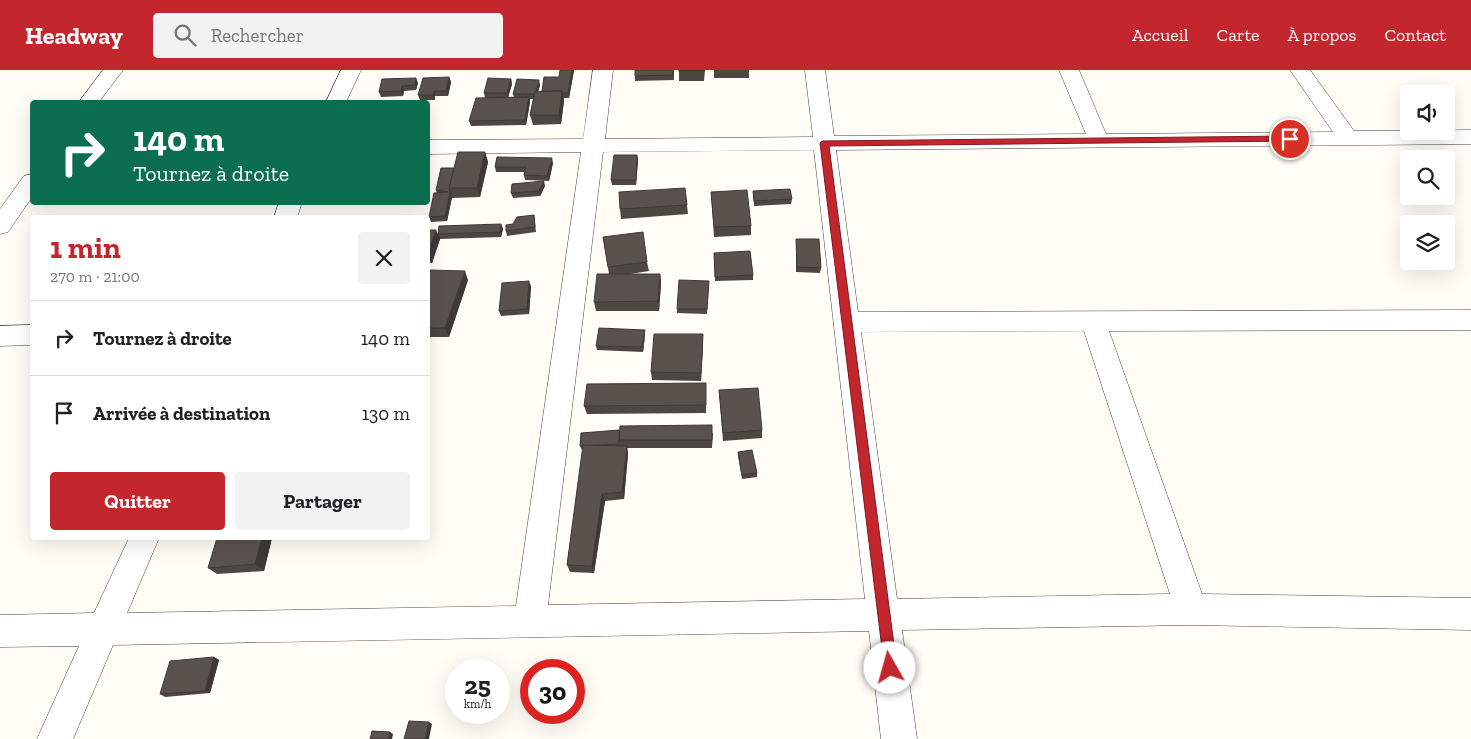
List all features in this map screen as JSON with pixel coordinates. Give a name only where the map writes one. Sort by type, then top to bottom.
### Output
[{"type":"street","points":[[90,100],[113,70]]},
{"type":"street","points":[[337,100],[351,70]]},
{"type":"street","points":[[530,622],[603,70]]},
{"type":"street","points":[[816,70],[899,739]]},
{"type":"street","points":[[1069,70],[1099,141]]},
{"type":"street","points":[[1300,70],[1348,138]]},
{"type":"street","points":[[430,147],[1471,137]]},
{"type":"street","points":[[0,226],[30,184]]},
{"type":"street","points":[[847,322],[1471,320]]},
{"type":"street","points":[[1093,321],[1191,609]]},
{"type":"street","points":[[0,336],[30,335]]},
{"type":"street","points":[[55,739],[143,540]]},
{"type":"street","points":[[0,631],[1191,609],[1471,614]]},
{"type":"building","points":[[560,70],[572,70],[568,93],[563,93],[562,91],[542,91],[544,77],[559,77]]},
{"type":"building","points":[[635,70],[673,70],[673,75],[635,76]]},
{"type":"building","points":[[704,70],[704,71],[679,71]]},
{"type":"building","points":[[449,77],[446,91],[434,91],[433,95],[418,95],[423,78]]},
{"type":"building","points":[[416,78],[415,85],[402,86],[401,91],[379,92],[382,79]]},
{"type":"building","points":[[488,78],[511,79],[507,93],[484,93]]},
{"type":"building","points":[[517,79],[539,80],[536,92],[534,94],[513,94]]},
{"type":"building","points":[[562,91],[559,115],[530,115],[535,92]]},
{"type":"building","points":[[529,97],[525,120],[469,121],[476,98]]},
{"type":"building","points":[[458,152],[485,152],[477,188],[449,188]]},
{"type":"building","points":[[614,155],[637,155],[636,180],[611,180]]},
{"type":"building","points":[[497,157],[552,158],[547,176],[524,175],[526,167],[495,167]]},
{"type":"building","points":[[441,168],[454,168],[445,216],[430,217],[434,193],[448,192],[436,190]]},
{"type":"building","points":[[544,181],[539,191],[511,193],[512,184]]},
{"type":"building","points":[[685,188],[687,205],[620,209],[619,192]]},
{"type":"building","points":[[790,189],[792,199],[754,201],[753,191]]},
{"type":"building","points":[[747,190],[751,226],[714,227],[711,192]]},
{"type":"building","points":[[534,215],[535,227],[506,231],[506,225],[513,224],[517,217]]},
{"type":"building","points":[[501,224],[500,232],[438,234],[439,226]]},
{"type":"building","points":[[430,230],[436,230],[430,248]]},
{"type":"building","points":[[643,232],[647,262],[608,267],[603,237]]},
{"type":"building","points":[[796,239],[819,239],[821,268],[797,267]]},
{"type":"building","points":[[750,251],[753,275],[715,277],[714,253]]},
{"type":"building","points":[[430,270],[465,271],[445,328],[430,328]]},
{"type":"building","points":[[597,274],[660,274],[658,301],[594,302]]},
{"type":"building","points":[[679,280],[709,281],[707,309],[677,309]]},
{"type":"building","points":[[529,281],[527,309],[499,311],[502,283]]},
{"type":"building","points":[[599,328],[645,330],[642,347],[596,346]]},
{"type":"building","points":[[654,334],[703,334],[701,373],[651,372]]},
{"type":"building","points":[[706,383],[706,405],[584,406],[587,384]]},
{"type":"building","points":[[758,388],[762,430],[723,433],[719,390]]},
{"type":"building","points":[[712,425],[712,440],[619,440],[620,426]]},
{"type":"building","points":[[619,430],[619,444],[580,446],[581,433]]},
{"type":"building","points":[[583,445],[627,446],[622,492],[602,494],[592,566],[567,565]]},
{"type":"building","points":[[752,450],[757,473],[742,475],[738,452]]},
{"type":"building","points":[[216,540],[261,540],[255,564],[208,568]]},
{"type":"building","points":[[214,657],[205,691],[160,694],[170,661]]},
{"type":"building","points":[[409,721],[429,722],[425,739],[404,739]]},
{"type":"building","points":[[372,731],[390,732],[388,739],[370,739]]},
{"type":"route","points":[[890,668],[825,143],[1290,139]]}]
